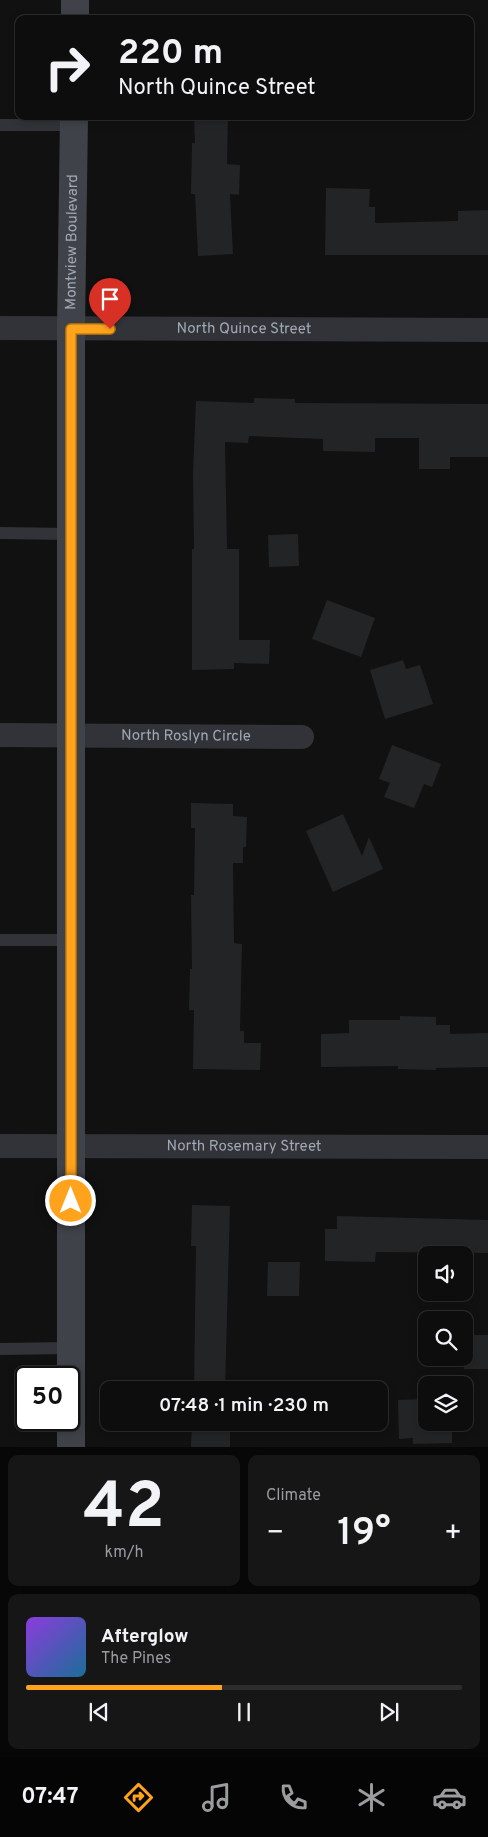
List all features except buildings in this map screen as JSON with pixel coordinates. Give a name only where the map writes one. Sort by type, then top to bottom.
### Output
[{"type":"main road","points":[[75,0],[75,15]]},
{"type":"main road","name":"Montview Boulevard","points":[[71,1447],[70,735],[71,329],[74,121]]},
{"type":"street","name":"North Quince Street","points":[[0,328],[488,330]]},
{"type":"street","name":"North Roslyn Circle","points":[[0,735],[302,738]]},
{"type":"street","name":"North Rosemary Street","points":[[0,1146],[488,1147]]},
{"type":"lane","points":[[0,126],[74,121]]},
{"type":"lane","points":[[0,534],[71,534]]},
{"type":"lane","points":[[0,940],[71,940]]},
{"type":"lane","points":[[0,1349],[71,1348]]},
{"type":"route","points":[[71,1201],[71,329],[110,329]]}]
